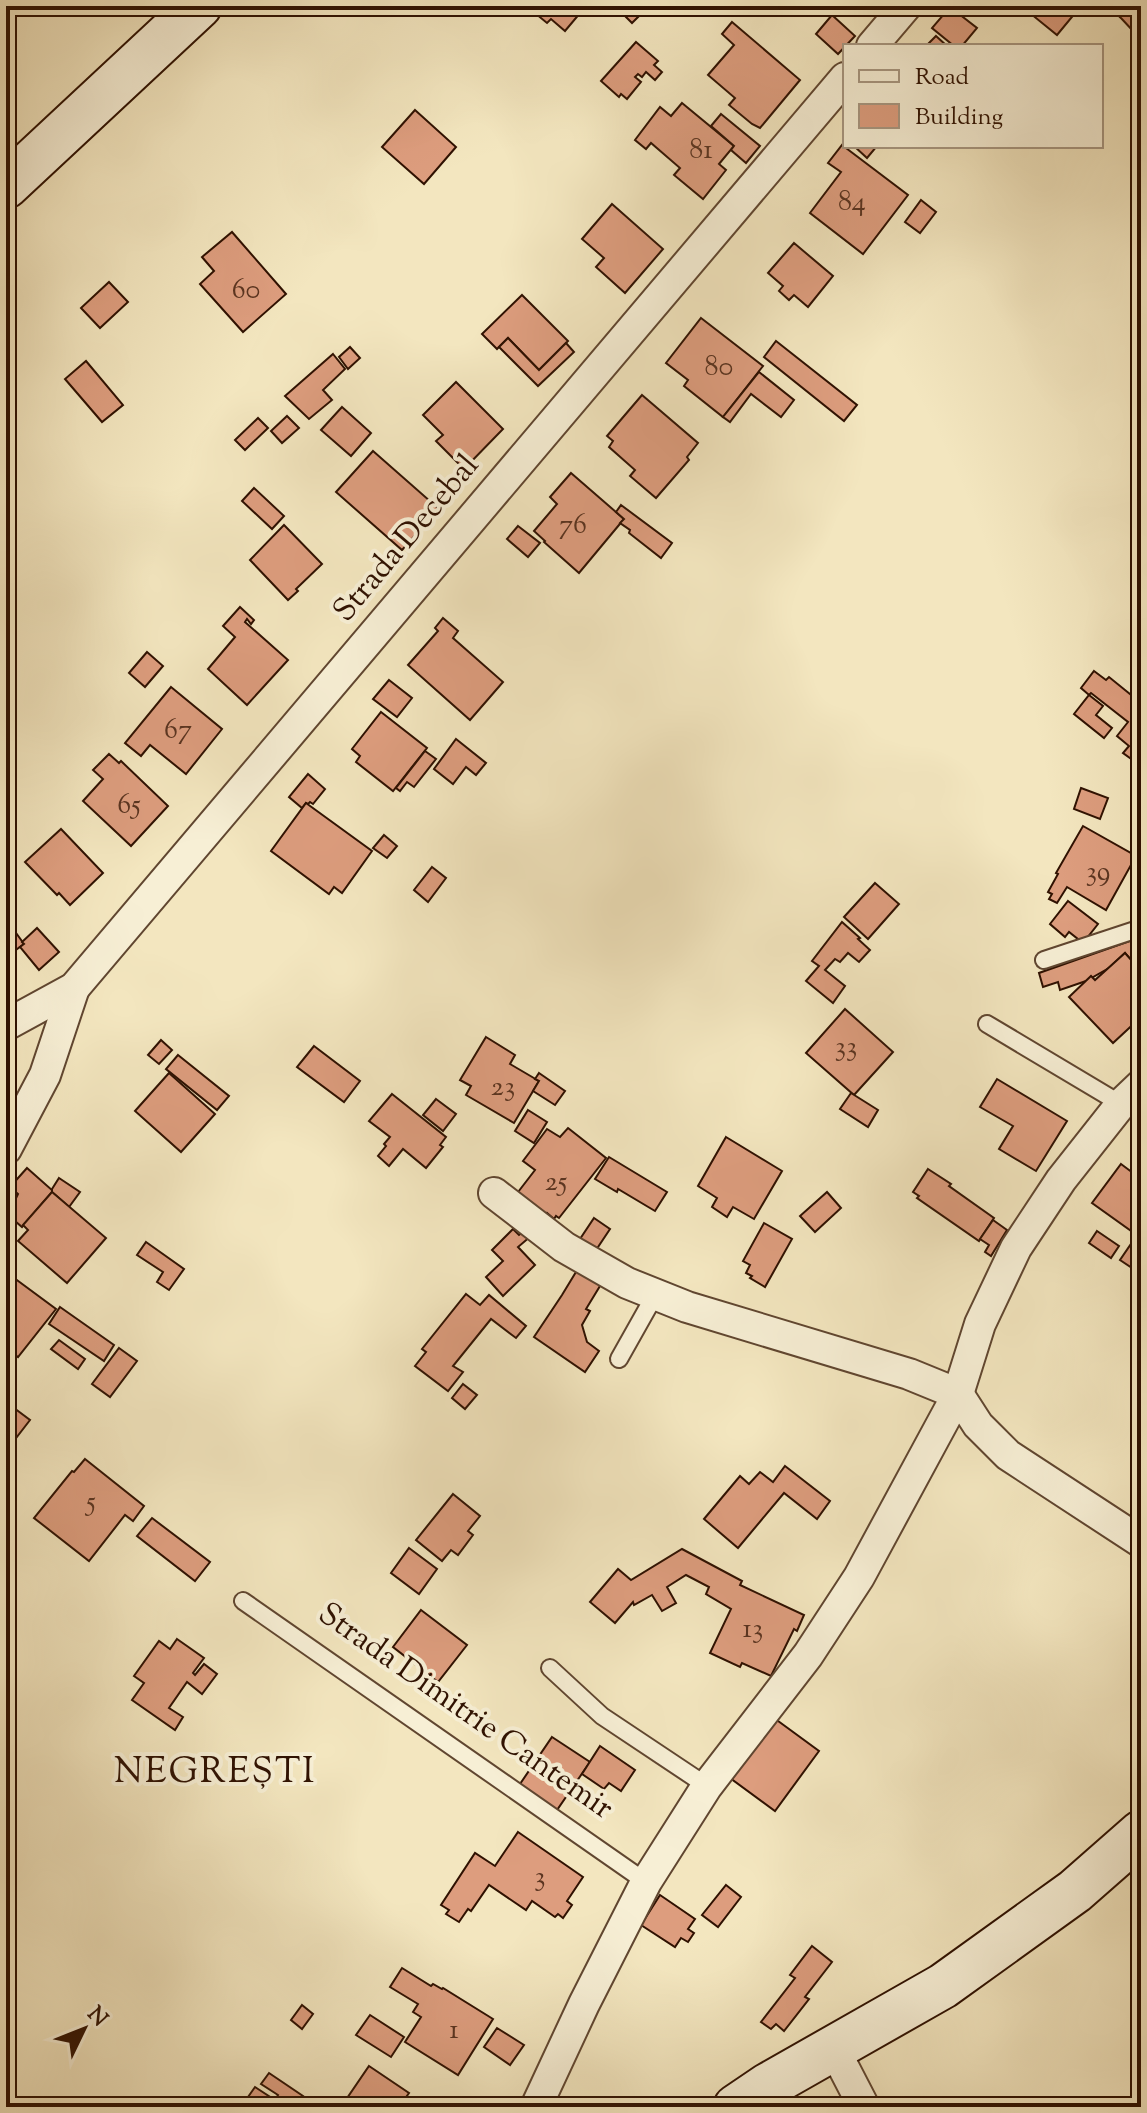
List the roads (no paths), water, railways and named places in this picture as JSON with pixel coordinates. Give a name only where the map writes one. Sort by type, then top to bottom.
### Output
[{"type":"street","points":[[6,186],[199,6]]},
{"type":"street","points":[[874,44],[906,6]]},
{"type":"street","name":"Strada Decebal","points":[[6,1025],[74,988],[843,80]]},
{"type":"street","points":[[6,1149],[45,1075],[74,988]]},
{"type":"street","points":[[536,2107],[646,1882],[707,1786],[808,1655],[859,1577],[958,1394],[980,1324],[1016,1248],[1061,1180],[1131,1094]]},
{"type":"street","points":[[494,1193],[564,1247],[627,1283],[687,1307],[909,1374],[958,1394],[978,1425],[1008,1455],[1128,1534]]},
{"type":"street","points":[[736,2107],[767,2086],[943,1986],[1075,1891],[1141,1833]]},
{"type":"street","points":[[834,2049],[864,2107]]},
{"type":"lane","points":[[1044,960],[1141,928]]},
{"type":"lane","points":[[987,1024],[1131,1094]]},
{"type":"lane","points":[[619,1359],[655,1295]]},
{"type":"lane","name":"Strada Dimitrie Cantemir","points":[[243,1601],[646,1882]]},
{"type":"lane","points":[[550,1668],[602,1716],[707,1786]]},
{"type":"district","name":"NEGREȘTI","points":[[215,1773]]}]
